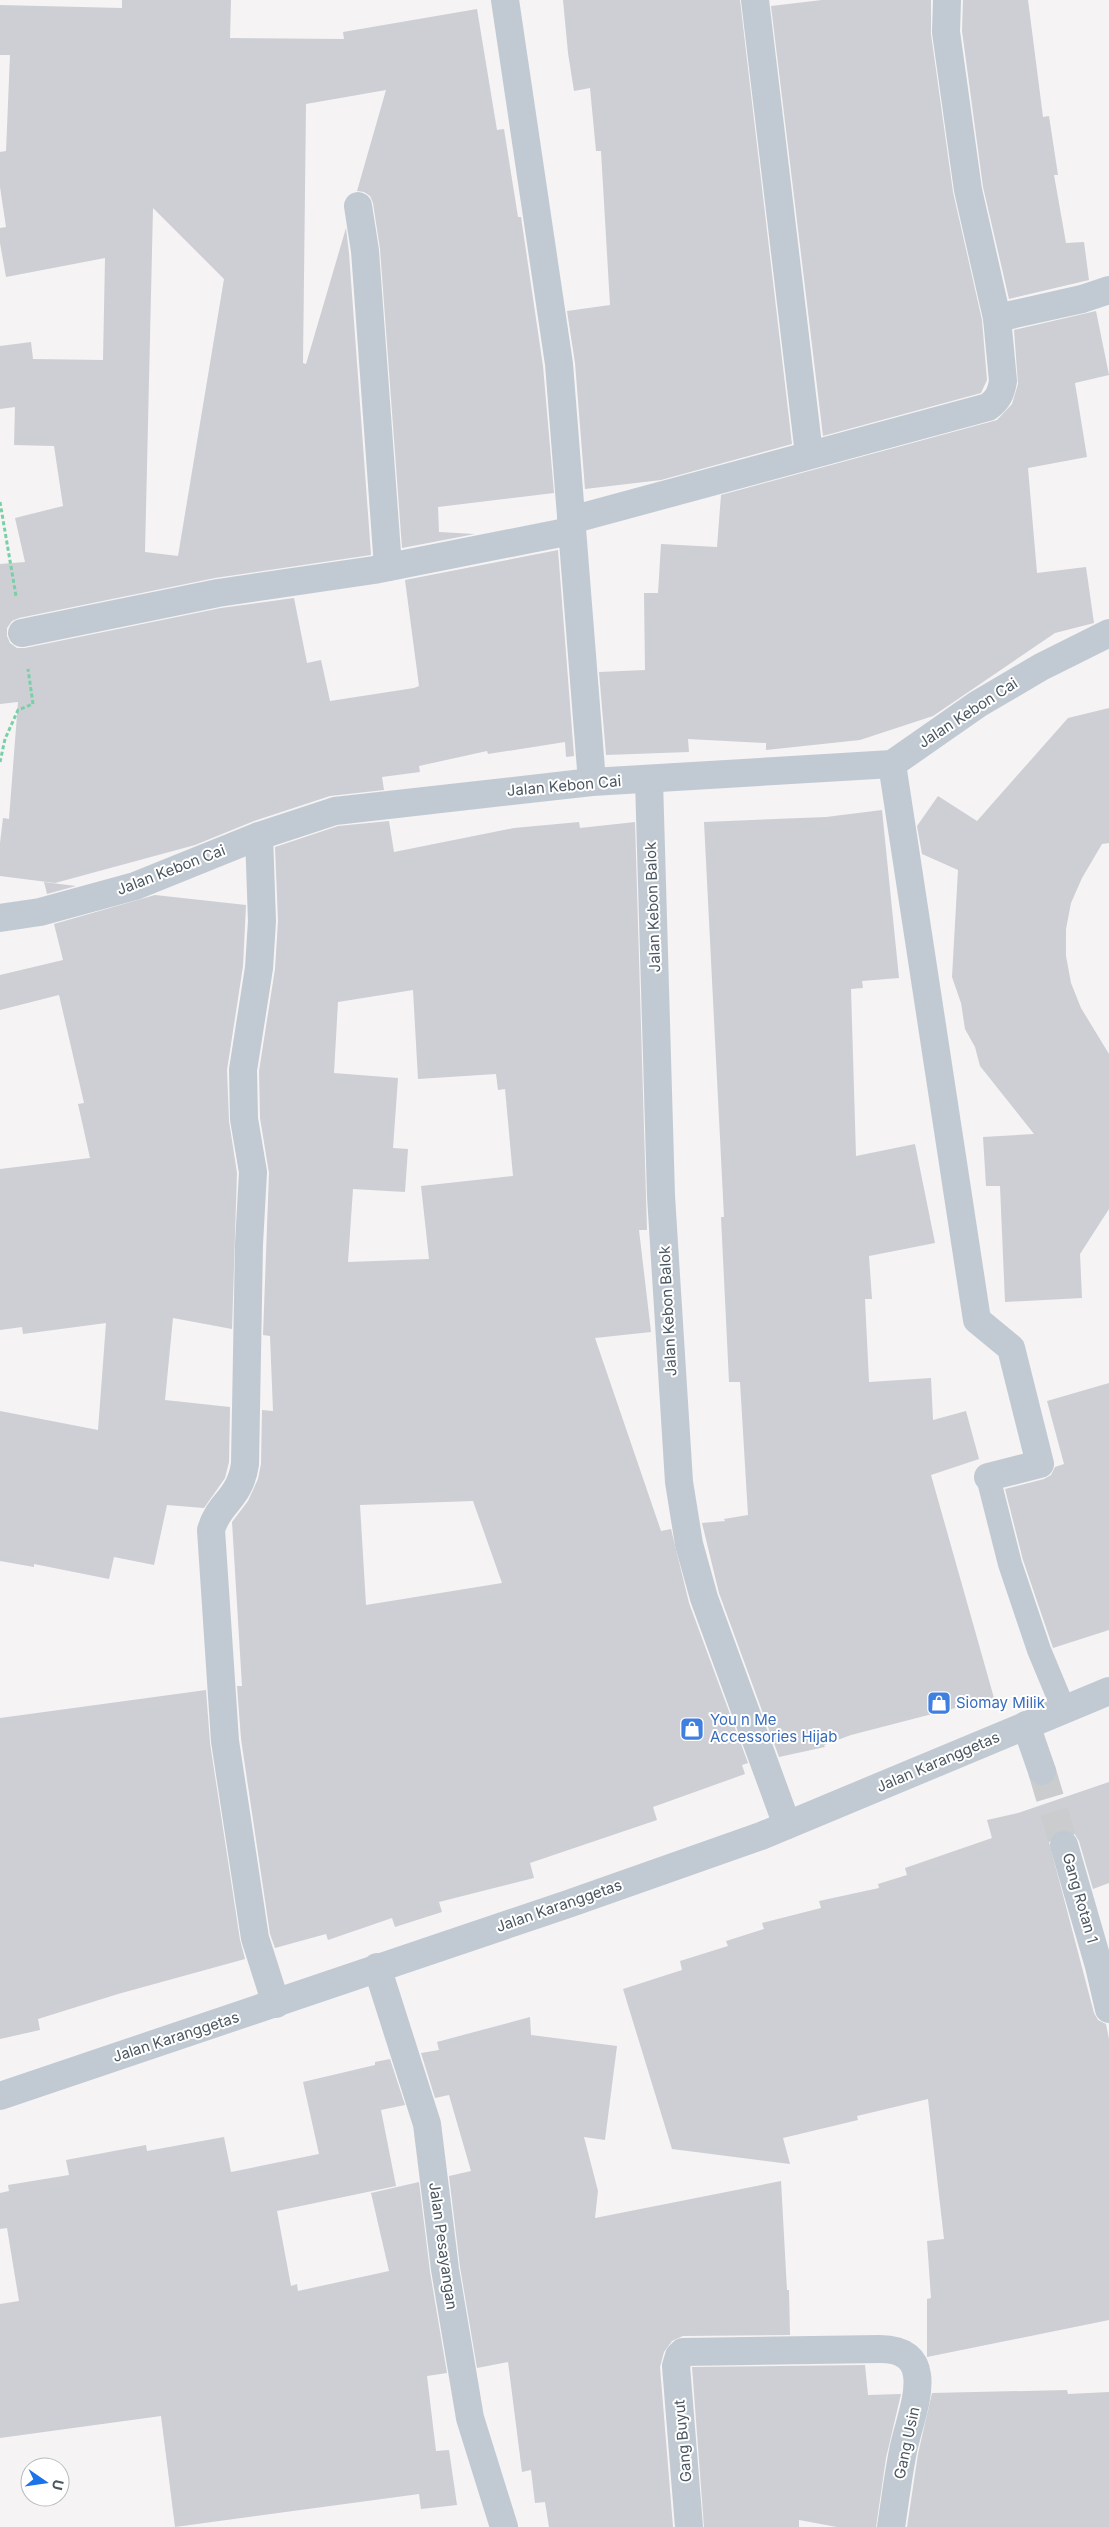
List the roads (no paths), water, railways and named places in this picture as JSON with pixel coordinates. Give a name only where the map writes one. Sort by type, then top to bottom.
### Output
[{"type":"street","points":[[505,0],[559,364],[592,782]]},
{"type":"street","points":[[755,0],[809,454]]},
{"type":"street","points":[[22,633],[218,593],[388,567],[571,525],[809,454],[988,407],[995,402],[1002,390],[1003,382],[997,318],[968,190],[946,32],[947,0]]},
{"type":"street","points":[[358,206],[365,251],[388,567]]},
{"type":"street","points":[[997,318],[1082,299],[1109,290]]},
{"type":"street","name":"Jalan Kebon Cai","points":[[0,918],[40,912],[135,886],[259,836],[335,811],[592,782],[892,764],[978,704],[1041,666],[1109,633]]},
{"type":"street","points":[[892,764],[977,1320],[1011,1348],[1040,1464],[988,1478]]},
{"type":"street","name":"Jalan Kebon Balok","points":[[649,780],[661,1196],[679,1482],[689,1544],[704,1598],[787,1825]]},
{"type":"street","points":[[259,836],[262,921],[259,968],[243,1070],[244,1119],[254,1172],[249,1244],[245,1464],[240,1486],[214,1518],[211,1530],[225,1741],[256,1938],[276,2004]]},
{"type":"street","name":"Jalan Karanggetas","points":[[0,2096],[568,1904],[787,1825],[1109,1691]]},
{"type":"street","points":[[1026,1725],[1042,1771]]},
{"type":"street","name":"Gang Rotan 1","points":[[1064,1845],[1099,1966],[1109,2010]]},
{"type":"street","name":"Jalan Pesayangan","points":[[377,1967],[427,2124],[445,2269],[470,2418],[504,2527]]},
{"type":"street","name":"Gang Usin","points":[[679,2356],[687,2351],[890,2349],[900,2352],[910,2360],[919,2381],[918,2390],[903,2449],[891,2527]]},
{"type":"street","name":"Gang Buyut","points":[[679,2356],[676,2366],[689,2527]]},
{"type":"lane","points":[[988,1478],[1010,1564],[1039,1650],[1064,1710]]},
{"type":"tunnel","points":[[1042,1771],[1064,1845]]},
{"type":"place","name":"Siomay Milik","points":[[939,1703]]},
{"type":"place","name":"You n Me Accessories Hijab","points":[[692,1729]]}]
